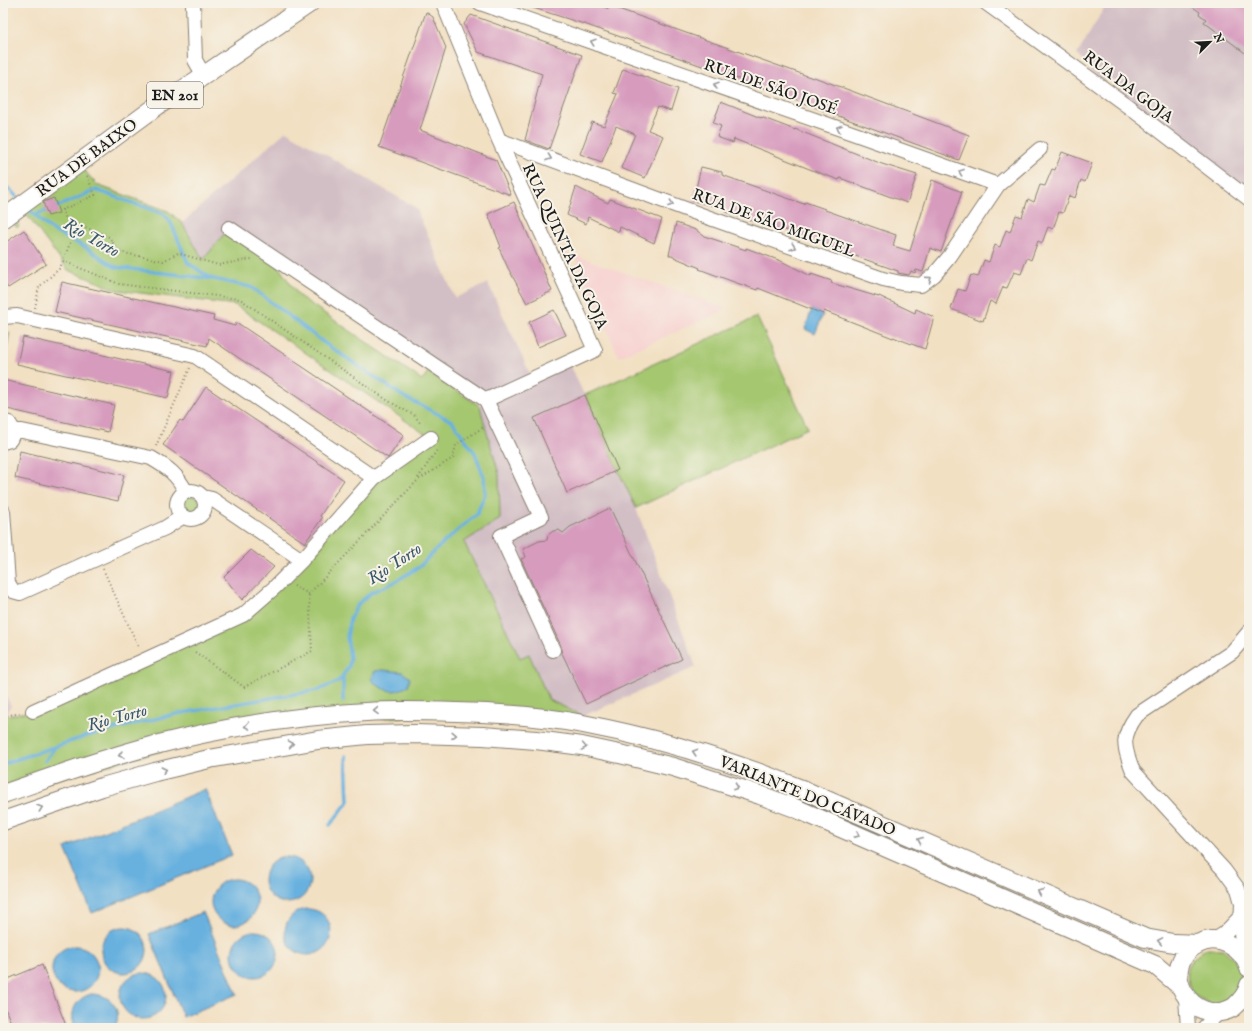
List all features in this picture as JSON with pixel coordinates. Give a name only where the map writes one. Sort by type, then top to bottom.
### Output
[{"type":"main road","name":"RUA DE BAIXO","points":[[5,217],[156,106],[204,76],[310,3]]},
{"type":"main road","name":"VARIANTE DO CÁVADO","points":[[3,794],[96,762],[150,746],[206,733],[260,724],[324,715],[367,712],[459,712],[536,716],[582,723],[625,732],[765,774],[1145,938],[1166,942],[1224,942],[1234,947],[1246,961]]},
{"type":"main road","name":"VARIANTE DO CÁVADO","points":[[3,821],[102,787],[156,772],[209,759],[318,740],[367,735],[415,734],[483,736],[536,740],[582,746],[673,767],[732,785],[795,808],[1141,959],[1155,966],[1183,992],[1193,1005],[1201,1010],[1210,1012],[1249,1009]]},
{"type":"main road","points":[[1183,992],[1178,976],[1184,957],[1190,950],[1206,942]]},
{"type":"main road","points":[[1225,1010],[1238,1004],[1244,997],[1249,985]]},
{"type":"street","points":[[193,3],[195,60],[204,76]]},
{"type":"street","name":"RUA QUINTA DA GOJA","points":[[443,3],[499,140],[595,350],[486,400]]},
{"type":"street","name":"RUA DE SÃO JOSÉ","points":[[480,3],[998,185]]},
{"type":"street","name":"RUA DA GOJA","points":[[986,3],[1129,108],[1249,199]]},
{"type":"street","name":"RUA DE SÃO MIGUEL","points":[[499,140],[707,217],[883,279],[921,285],[934,275],[950,256],[998,185]]},
{"type":"street","points":[[998,185],[1040,149]]},
{"type":"street","points":[[229,228],[486,400],[540,517],[500,536],[553,650]]},
{"type":"street","points":[[3,317],[17,316],[33,319],[196,356],[374,478]]},
{"type":"street","points":[[3,422],[9,423],[14,431]]},
{"type":"street","points":[[14,431],[22,431],[151,458],[170,469],[181,481],[186,492]]},
{"type":"street","points":[[3,442],[10,440],[14,431]]},
{"type":"street","points":[[33,711],[243,615],[302,560],[374,478],[431,438]]},
{"type":"street","points":[[203,497],[205,506],[203,514],[195,519],[190,520],[182,517],[177,510],[176,505],[179,497],[186,492],[195,491],[203,497],[212,499],[302,560]]},
{"type":"street","points":[[3,511],[8,584],[13,591],[20,593],[165,528],[182,517]]},
{"type":"street","points":[[1246,961],[1241,940],[1242,903],[1238,889],[1224,870],[1133,771],[1126,754],[1125,741],[1128,727],[1136,715],[1232,652],[1249,632]]},
{"type":"street","points":[[1206,942],[1224,934],[1242,915]]},
{"type":"street","points":[[1183,992],[1188,1028]]},
{"type":"street","points":[[1204,1028],[1225,1010]]},
{"type":"path","points":[[90,184],[94,195],[62,210],[66,219],[108,236],[119,252],[162,261],[178,253],[218,265],[271,256]]},
{"type":"path","points":[[33,319],[39,287],[60,268],[78,224]]},
{"type":"path","points":[[63,261],[119,284],[240,299],[387,400],[415,416],[421,424]]},
{"type":"path","points":[[151,458],[196,356]]},
{"type":"path","points":[[418,480],[453,458],[456,445],[477,431]]},
{"type":"path","points":[[183,643],[244,687],[312,651],[308,594],[418,480],[439,448],[431,438]]},
{"type":"path","points":[[98,558],[144,661]]},
{"type":"path","points":[[282,580],[308,594]]},
{"type":"path","points":[[3,716],[7,714],[33,711]]},
{"type":"shaded area","points":[[1107,3],[1249,3],[1249,192],[1120,94],[1121,86],[1111,79],[1104,81],[1088,70],[1089,64],[1077,55]]},
{"type":"shaded area","points":[[286,131],[416,208],[455,298],[488,283],[532,378],[569,362],[636,508],[696,667],[583,716],[549,700],[529,654],[520,658],[464,542],[485,426],[480,406],[486,400],[229,228],[203,261],[182,223]]},
{"type":"shaded area","points":[[574,255],[727,309],[619,357]]},
{"type":"shaded area","points":[[3,688],[11,706],[7,714],[3,716]]},
{"type":"green space","points":[[78,163],[97,185],[168,211],[182,223],[203,260],[229,228],[271,256],[299,296],[422,380],[428,372],[480,406],[499,474],[500,519],[464,542],[520,658],[529,654],[549,700],[583,716],[488,713],[260,724],[3,794],[3,716],[33,711],[243,615],[374,478],[431,438],[235,305],[117,290],[68,270],[26,214],[16,221],[19,226],[17,228],[7,216]]},
{"type":"green space","points":[[757,317],[808,428],[636,508],[585,395]]},
{"type":"green space","points":[[10,332],[5,357],[3,357],[3,336]]},
{"type":"green space","points":[[191,496],[198,499],[201,506],[198,513],[191,516],[184,513],[181,506],[184,499]]},
{"type":"green space","points":[[1205,949],[1223,949],[1242,967],[1244,976],[1242,985],[1232,1000],[1215,1006],[1191,994],[1187,973],[1187,968],[1192,960]]},
{"type":"water","points":[[812,309],[823,314],[815,334],[805,329]]},
{"type":"water","points":[[383,670],[402,672],[410,678],[408,686],[393,691],[380,687],[371,680],[375,671]]},
{"type":"water","points":[[205,789],[232,855],[92,913],[65,848]]},
{"type":"water","points":[[287,857],[300,861],[306,867],[310,880],[306,893],[300,899],[287,903],[274,899],[268,893],[264,880],[268,867],[274,861]]},
{"type":"water","points":[[234,879],[247,883],[253,889],[257,902],[253,915],[247,921],[234,925],[221,921],[215,915],[211,902],[215,889],[221,883]]},
{"type":"water","points":[[308,909],[321,913],[327,919],[331,932],[327,945],[321,951],[308,955],[295,951],[289,945],[285,932],[289,919],[295,913]]},
{"type":"water","points":[[203,912],[237,994],[183,1017],[149,934]]},
{"type":"water","points":[[124,927],[137,931],[143,937],[147,950],[143,963],[137,969],[124,973],[111,969],[105,963],[101,950],[105,937],[111,931]]},
{"type":"water","points":[[255,931],[268,935],[274,941],[278,954],[274,967],[268,973],[255,977],[242,973],[236,967],[232,954],[236,941],[242,935]]},
{"type":"water","points":[[75,946],[88,950],[94,956],[98,969],[94,982],[88,988],[75,992],[62,988],[56,982],[52,969],[56,956],[62,950]]},
{"type":"water","points":[[143,973],[156,977],[162,983],[166,996],[162,1009],[156,1015],[143,1019],[130,1015],[124,1009],[120,996],[124,983],[130,977]]},
{"type":"water","points":[[91,994],[104,997],[114,1004],[117,1015],[115,1028],[75,1028],[73,1022],[73,1012],[75,1007],[81,999]]},
{"type":"building","points":[[524,3],[594,3],[609,9],[610,6],[813,78],[814,77],[969,135],[959,160],[803,102],[587,25],[524,5]]},
{"type":"building","points":[[1187,3],[1249,3],[1249,56],[1204,22],[1206,19],[1199,14],[1200,12]]},
{"type":"building","points":[[426,12],[433,17],[446,48],[420,130],[496,160],[511,195],[379,147]]},
{"type":"building","points":[[471,15],[582,55],[549,149],[525,140],[542,74],[478,52],[464,24]]},
{"type":"building","points":[[623,69],[678,89],[671,111],[658,107],[648,130],[663,136],[645,178],[621,168],[635,134],[616,126],[602,162],[580,154],[592,122],[604,126],[618,94],[614,93]]},
{"type":"building","points":[[721,102],[761,118],[795,129],[882,164],[917,175],[907,203],[840,178],[839,180],[817,172],[734,139],[733,143],[717,137],[721,126],[713,123]]},
{"type":"building","points":[[1062,152],[1092,163],[1085,182],[1081,180],[1075,198],[1069,196],[1063,213],[1059,212],[1053,229],[1048,227],[1042,243],[1038,241],[1031,260],[1027,258],[1021,274],[1014,272],[1007,288],[1003,287],[996,304],[990,301],[983,321],[951,309],[958,289],[965,291],[971,275],[978,277],[984,260],[989,262],[995,245],[1000,247],[1006,230],[1010,232],[1016,215],[1022,217],[1028,199],[1034,202],[1040,185],[1045,186],[1052,169],[1055,170]]},
{"type":"building","points":[[701,167],[722,172],[722,175],[804,204],[805,202],[896,235],[893,246],[910,251],[932,180],[962,192],[941,252],[930,248],[923,272],[916,270],[915,273],[911,271],[909,275],[898,273],[898,271],[830,247],[831,245],[782,229],[781,231],[726,212],[727,209],[693,201]]},
{"type":"building","points":[[576,187],[608,203],[610,199],[662,219],[654,243],[620,227],[619,232],[588,217],[586,224],[567,215]]},
{"type":"building","points":[[54,198],[59,213],[48,216],[43,202]]},
{"type":"building","points":[[514,202],[552,291],[527,303],[499,248],[501,247],[488,214]]},
{"type":"building","points":[[676,223],[696,230],[704,236],[746,250],[746,248],[781,261],[811,276],[811,274],[832,281],[831,283],[879,296],[915,313],[916,309],[934,317],[925,349],[824,311],[823,314],[758,288],[757,290],[734,282],[699,269],[700,268],[669,255]]},
{"type":"building","points":[[24,230],[46,264],[8,288],[3,281],[3,244]]},
{"type":"building","points":[[62,282],[214,316],[213,320],[235,326],[236,322],[404,435],[388,458],[209,338],[207,346],[55,312]]},
{"type":"building","points":[[554,310],[566,335],[538,347],[529,322]]},
{"type":"building","points":[[23,337],[174,371],[168,398],[17,364]]},
{"type":"building","points":[[3,380],[114,405],[108,432],[7,409],[8,404],[3,404]]},
{"type":"building","points":[[206,387],[344,480],[320,516],[322,518],[305,543],[163,445],[180,420],[183,422]]},
{"type":"building","points":[[585,395],[618,470],[567,493],[534,418]]},
{"type":"building","points":[[20,451],[124,475],[118,501],[15,478]]},
{"type":"building","points":[[610,508],[682,659],[586,704],[521,559],[526,557],[523,549],[539,541],[547,540],[548,535],[553,531],[559,530],[563,533],[570,527]]},
{"type":"building","points":[[251,550],[274,567],[242,600],[224,577]]},
{"type":"building","points":[[42,965],[67,1028],[13,1028],[3,1003],[3,981]]},
{"type":"waterway","name":"Rio Torto","points":[[3,185],[20,200]]},
{"type":"waterway","name":"Rio Torto","points":[[35,215],[96,190],[164,214],[171,223],[188,263],[212,279]]},
{"type":"waterway","name":"Rio Torto","points":[[3,764],[87,736],[126,726],[176,714],[319,690],[333,684],[340,680],[349,666],[350,658],[347,637],[350,618],[359,603],[372,592],[393,583],[419,567],[443,543],[477,514],[485,494],[484,477],[475,453],[452,421],[404,397],[323,342],[251,287],[213,279],[115,267],[85,247],[55,232],[27,207]]},
{"type":"waterway","points":[[343,676],[343,701]]},
{"type":"waterway","points":[[45,761],[55,747]]},
{"type":"waterway","points":[[330,825],[348,802],[346,756]]}]
